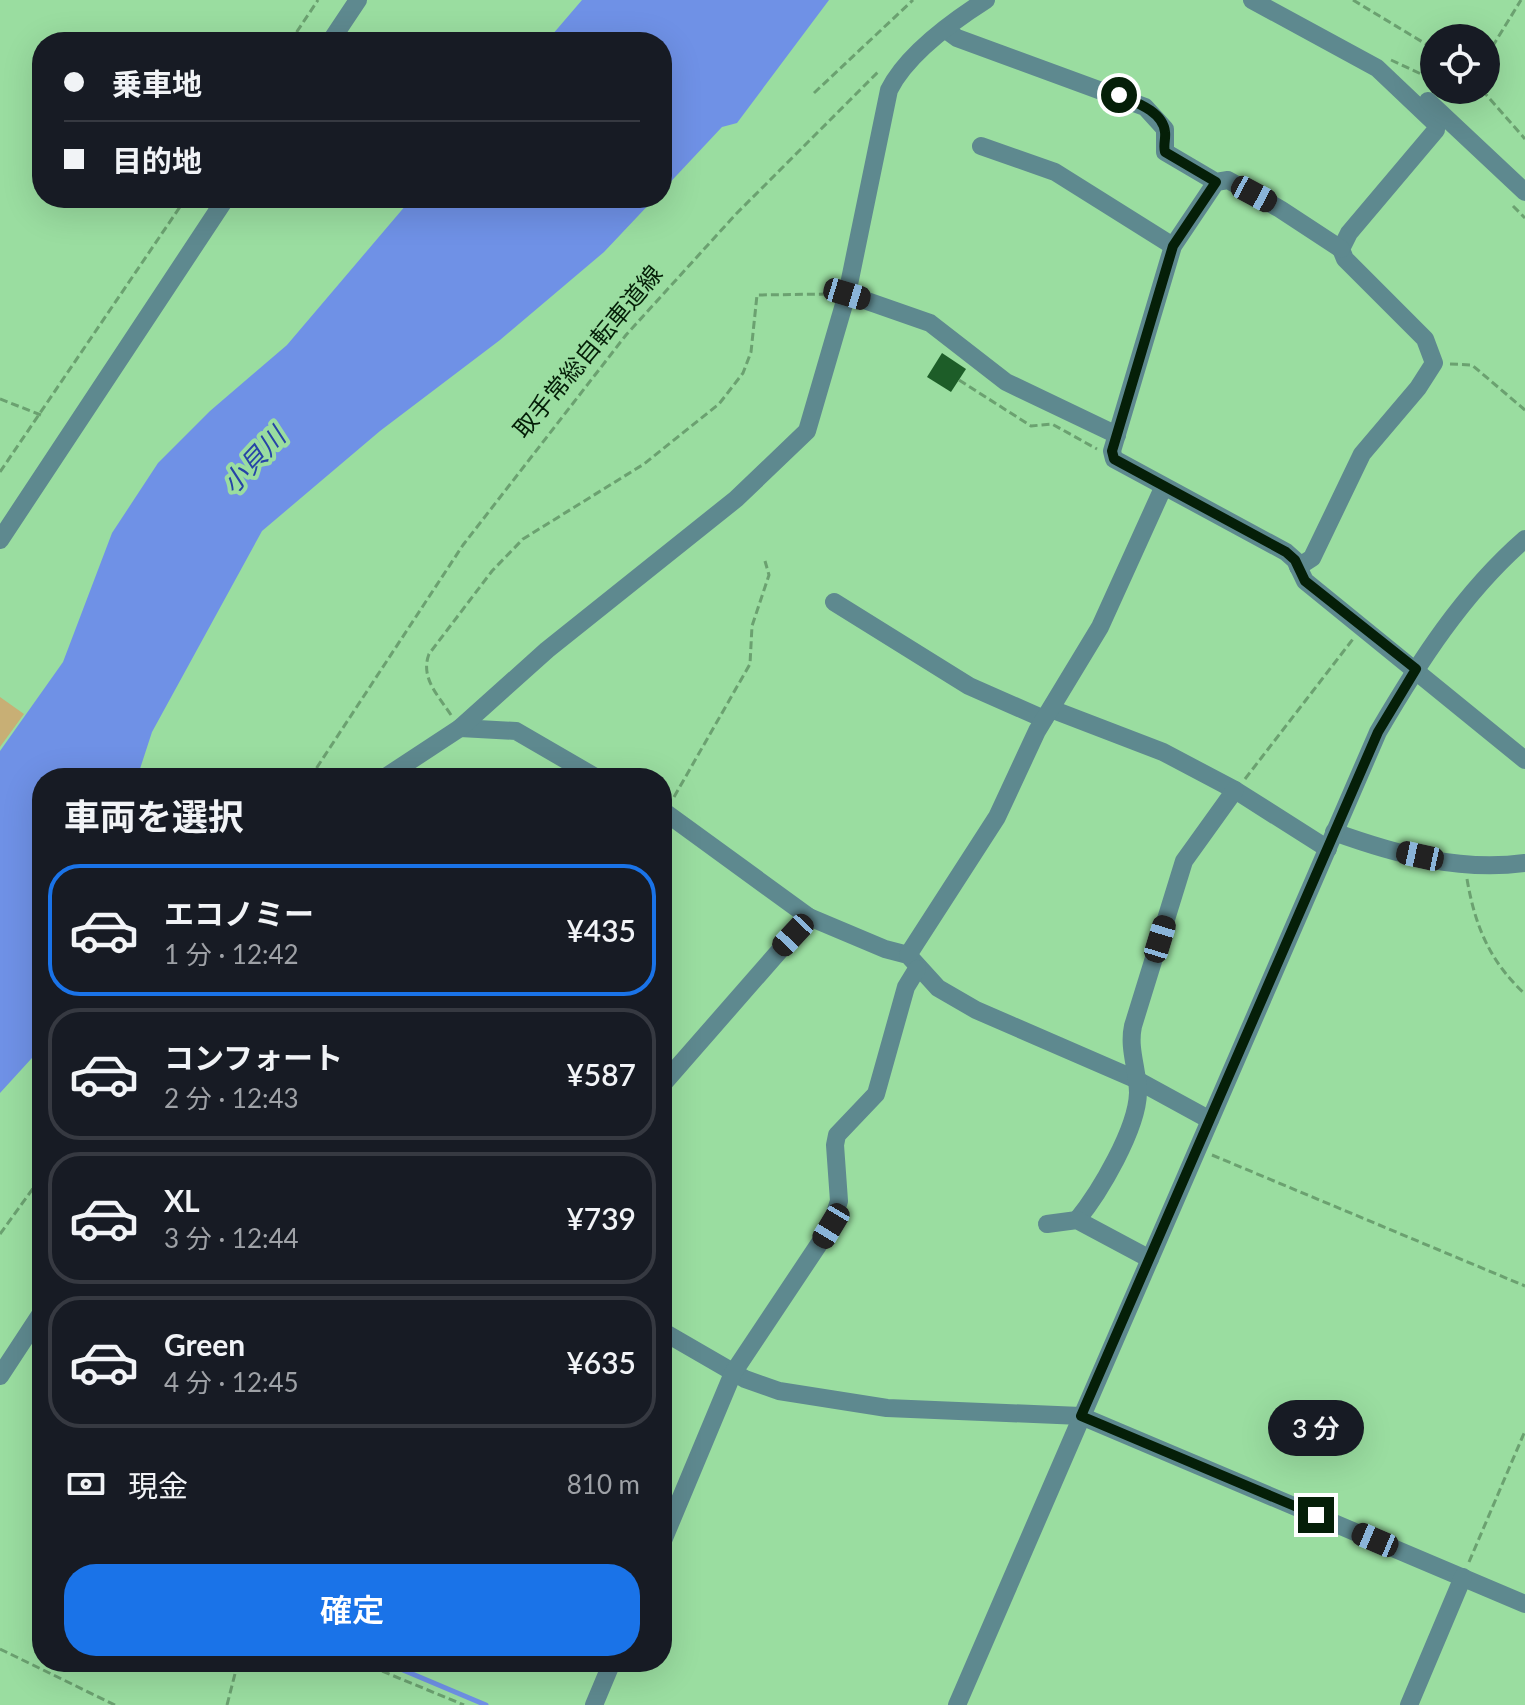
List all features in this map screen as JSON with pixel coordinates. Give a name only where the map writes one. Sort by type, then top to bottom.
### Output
[{"type":"street","points":[[337,32],[358,0]]},
{"type":"street","points":[[399,768],[460,728],[547,650],[736,499],[807,431],[847,294],[889,90],[896,77],[946,30],[986,0]]},
{"type":"street","points":[[1252,0],[1380,66],[1452,120],[1525,192]]},
{"type":"street","points":[[946,30],[957,38],[1145,107],[1165,129],[1165,152],[1216,182],[1228,180],[1341,249],[1345,259],[1425,339],[1434,363],[1418,388],[1362,454],[1312,558],[1298,567]]},
{"type":"street","points":[[1341,249],[1349,233],[1436,130],[1436,124],[1380,66]]},
{"type":"street","points":[[981,146],[1055,172],[1173,246]]},
{"type":"street","points":[[1216,182],[1173,246],[1117,435],[1114,459],[1286,552],[1305,581],[1525,760]]},
{"type":"street","points":[[0,540],[219,208]]},
{"type":"street","points":[[847,294],[930,323],[1006,382],[1117,435]]},
{"type":"street","points":[[672,1519],[733,1373],[831,1226],[839,1201],[837,1135],[876,1094],[913,962],[997,817],[1048,714],[1100,627],[1163,488]]},
{"type":"street","points":[[957,1705],[1378,732],[1416,669],[1467,599],[1525,539]]},
{"type":"street","points":[[834,602],[969,686],[1163,752],[1331,841],[1372,846],[1467,867],[1525,863]]},
{"type":"street","points":[[460,728],[496,727],[516,731],[580,768]]},
{"type":"street","points":[[1077,1220],[1102,1184],[1127,1133],[1137,1098],[1131,1053],[1133,1026],[1178,879],[1196,841],[1235,790]]},
{"type":"street","points":[[672,818],[809,917],[913,962],[938,988],[976,1010],[1135,1079],[1210,1120]]},
{"type":"street","points":[[672,1074],[809,917]]},
{"type":"street","points":[[1047,1224],[1077,1220],[1150,1259]]},
{"type":"street","points":[[0,1376],[32,1327]]},
{"type":"street","points":[[672,1337],[733,1373],[779,1391],[887,1408],[1063,1412],[1081,1416],[1525,1604]]},
{"type":"street","points":[[1409,1705],[1463,1577]]},
{"type":"street","points":[[594,1705],[608,1672]]},
{"type":"path","points":[[297,32],[318,0]]},
{"type":"path","points":[[814,93],[913,0]]},
{"type":"path","points":[[1353,0],[1420,41]]},
{"type":"path","points":[[1500,34],[1521,0]]},
{"type":"path","points":[[1380,66],[1394,59],[1420,73]]},
{"type":"path","name":"取手常総自転車道線","points":[[317,768],[463,545],[626,335],[736,214],[882,68]]},
{"type":"path","points":[[1494,104],[1525,139]]},
{"type":"path","points":[[0,472],[179,208]]},
{"type":"path","points":[[460,728],[425,675],[425,665],[429,654],[492,571],[523,539],[644,464],[719,404],[743,373],[751,352],[757,295],[847,294]]},
{"type":"path","points":[[1434,363],[1472,365],[1525,410]]},
{"type":"path","points":[[959,380],[1031,426],[1052,424],[1114,459]]},
{"type":"path","points":[[0,399],[41,415]]},
{"type":"path","points":[[672,797],[750,664],[752,626],[769,575],[765,561]]},
{"type":"path","points":[[1235,790],[1362,627]]},
{"type":"path","points":[[1467,867],[1475,920],[1490,954],[1504,975],[1525,994]]},
{"type":"path","points":[[1198,1149],[1525,1286]]},
{"type":"path","points":[[0,1234],[32,1190]]},
{"type":"path","points":[[1463,1577],[1525,1431]]},
{"type":"path","points":[[0,1649],[32,1665]]},
{"type":"path","points":[[47,1672],[115,1705]]},
{"type":"path","points":[[227,1705],[235,1672]]},
{"type":"path","points":[[384,1672],[464,1705]]},
{"type":"shaded area","points":[[0,697],[24,714],[0,747]]},
{"type":"water","points":[[582,0],[829,0],[737,123],[722,127],[672,180],[672,32],[555,32]]},
{"type":"water","name":"小貝川","points":[[403,208],[646,208],[604,252],[500,340],[380,431],[262,531],[152,732],[140,768],[32,768],[32,1058],[0,1093],[0,751],[63,662],[112,533],[158,463],[210,411],[287,345]]},
{"type":"building","points":[[942,353],[966,369],[951,392],[927,377]]},
{"type":"waterway","points":[[408,1672],[486,1705]]},
{"type":"route","points":[[1119,95],[1145,107],[1160,120],[1165,129],[1165,152],[1216,182],[1173,246],[1112,451],[1114,459],[1286,552],[1295,560],[1305,581],[1416,669],[1378,732],[1081,1416],[1316,1515]]}]
